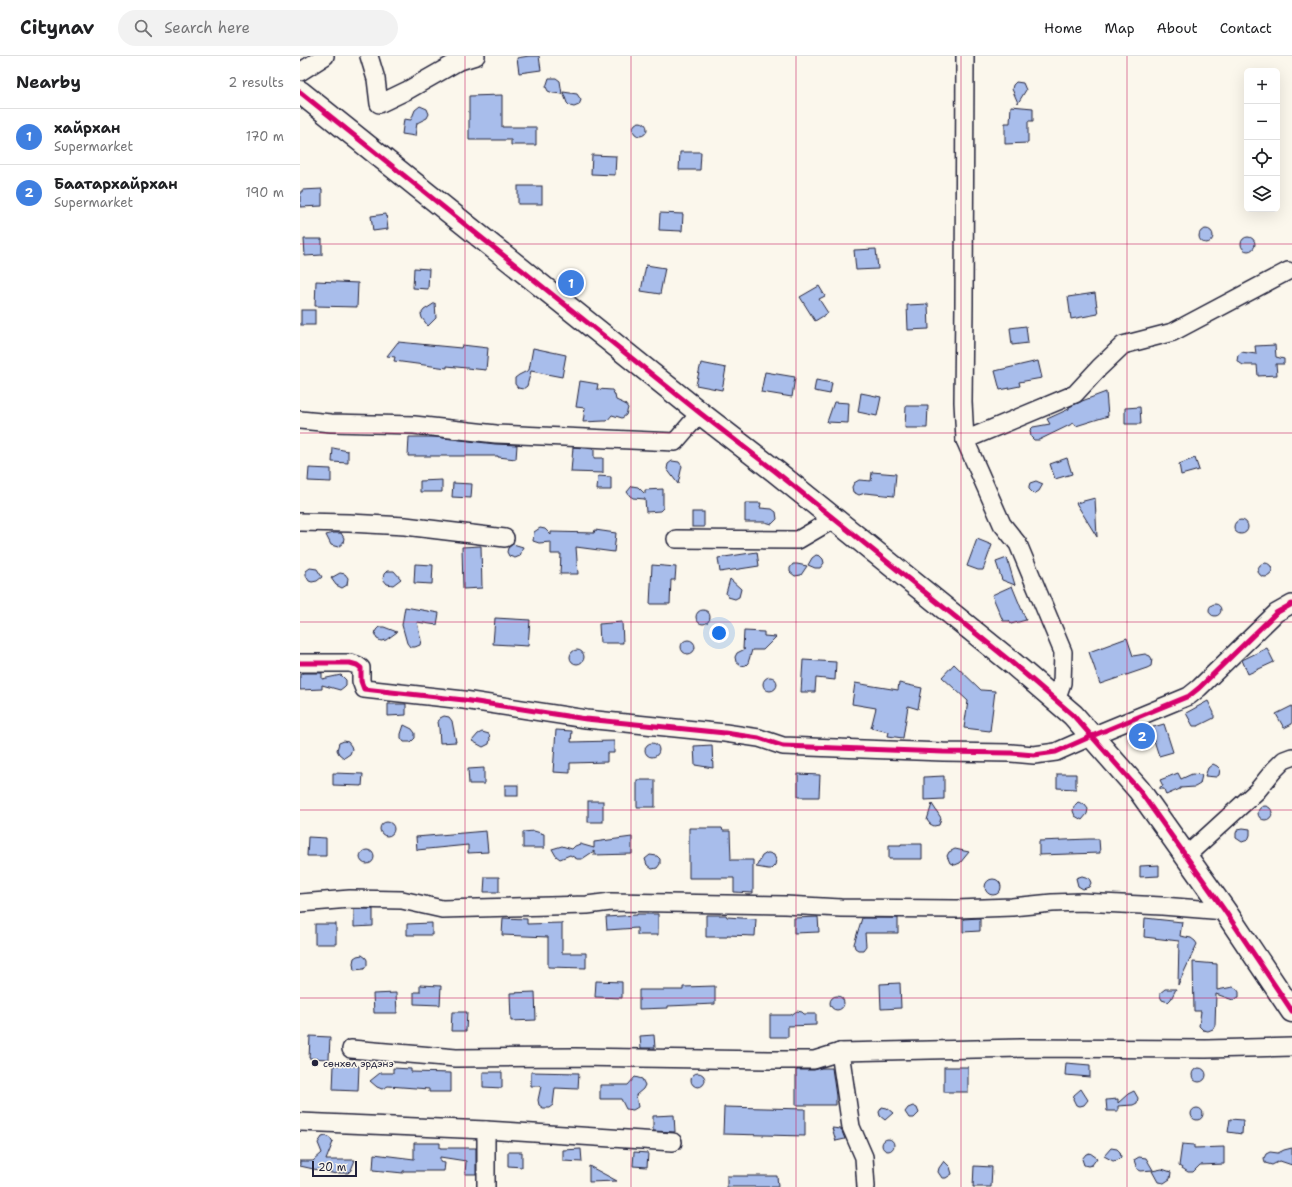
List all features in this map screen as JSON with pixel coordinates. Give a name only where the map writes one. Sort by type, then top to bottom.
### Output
[{"type":"street","points":[[300,72],[325,56]]},
{"type":"street","points":[[372,57],[379,104],[408,90],[457,62],[476,56]]},
{"type":"street","points":[[965,56],[963,402],[965,440],[1002,524],[1018,544],[1063,652],[1062,683],[1056,700]]},
{"type":"street","points":[[300,92],[700,413],[775,471],[1010,661],[1073,714],[1139,790],[1225,911],[1292,1011]]},
{"type":"street","points":[[965,440],[1074,394],[1123,345],[1173,332],[1288,271]]},
{"type":"street","points":[[300,420],[331,423],[414,425],[496,434],[674,442],[700,413]]},
{"type":"street","points":[[676,539],[798,540],[834,519]]},
{"type":"street","points":[[300,522],[405,526],[505,538]]},
{"type":"street","points":[[300,663],[350,663],[357,665],[361,668],[361,681],[364,689],[464,700],[586,719],[725,733],[759,738],[783,746],[1034,754],[1056,752],[1189,696],[1200,688],[1276,613],[1292,604]]},
{"type":"street","points":[[1186,856],[1257,791],[1284,760],[1292,757]]},
{"type":"street","points":[[300,903],[350,899],[402,900],[442,909],[587,905],[611,902],[777,905],[841,908],[957,909],[1012,907],[1052,902],[1081,902],[1225,911]]},
{"type":"street","points":[[351,1048],[456,1058],[575,1057],[814,1060],[840,1052],[1021,1048],[1206,1049],[1292,1047]]},
{"type":"street","points":[[840,1052],[851,1127],[864,1157],[866,1187]]},
{"type":"street","points":[[300,1122],[486,1130],[673,1142]]},
{"type":"street","points":[[486,1130],[486,1187]]},
{"type":"building","points":[[539,56],[541,70],[519,73],[517,58]]},
{"type":"building","points":[[549,78],[556,78],[560,81],[562,94],[548,91],[546,87]]},
{"type":"building","points":[[1016,82],[1023,83],[1026,90],[1018,103],[1012,89]]},
{"type":"building","points":[[563,92],[577,94],[581,100],[579,105],[574,107],[570,106],[567,103]]},
{"type":"building","points":[[502,95],[502,127],[536,127],[536,145],[511,145],[511,140],[469,140],[469,96]]},
{"type":"building","points":[[420,106],[427,109],[429,114],[427,118],[417,123],[415,136],[402,134],[404,119],[411,120],[415,110]]},
{"type":"building","points":[[1011,106],[1033,108],[1033,121],[1028,121],[1028,143],[1005,144],[1005,123],[1010,123]]},
{"type":"building","points":[[637,122],[643,122],[647,126],[647,132],[643,136],[637,136],[633,132],[633,126]]},
{"type":"building","points":[[680,152],[701,152],[700,170],[679,170]]},
{"type":"building","points":[[592,155],[616,156],[615,175],[591,174]]},
{"type":"building","points":[[518,186],[542,186],[542,204],[518,204]]},
{"type":"building","points":[[322,189],[322,206],[300,207],[300,192],[302,192],[302,190]]},
{"type":"building","points":[[660,213],[683,214],[682,231],[659,230]]},
{"type":"building","points":[[386,214],[388,229],[373,231],[371,216]]},
{"type":"building","points":[[1206,229],[1211,231],[1213,236],[1211,241],[1206,243],[1201,241],[1199,236],[1201,231]]},
{"type":"building","points":[[1248,237],[1253,239],[1255,244],[1253,249],[1248,251],[1243,249],[1241,244],[1243,239]]},
{"type":"building","points":[[304,239],[322,239],[322,255],[305,256]]},
{"type":"building","points":[[876,249],[878,269],[856,270],[854,250]]},
{"type":"building","points":[[646,265],[665,268],[660,294],[641,291]]},
{"type":"building","points":[[414,268],[429,269],[428,289],[413,288]]},
{"type":"building","points":[[316,281],[358,283],[357,307],[315,306]]},
{"type":"building","points":[[819,286],[825,296],[819,299],[828,313],[815,321],[800,297]]},
{"type":"building","points":[[1095,293],[1098,314],[1071,319],[1068,297]]},
{"type":"building","points":[[435,303],[436,318],[428,326],[421,314],[424,310]]},
{"type":"building","points":[[928,304],[929,329],[908,330],[907,305]]},
{"type":"building","points":[[301,310],[315,310],[315,325],[301,325]]},
{"type":"building","points":[[1026,326],[1028,343],[1012,345],[1010,328]]},
{"type":"building","points":[[398,342],[461,348],[462,345],[488,348],[486,370],[447,366],[447,368],[394,361],[395,357],[387,356]]},
{"type":"building","points":[[1275,345],[1276,357],[1284,359],[1284,364],[1276,364],[1277,375],[1258,376],[1257,365],[1243,365],[1237,361],[1238,355],[1241,352],[1256,354],[1255,346]]},
{"type":"building","points":[[533,348],[566,355],[562,377],[531,371],[527,386],[523,389],[518,388],[515,384],[515,378],[529,370]]},
{"type":"building","points":[[1038,361],[1042,378],[1019,382],[1020,386],[1000,390],[995,371]]},
{"type":"building","points":[[701,363],[726,368],[722,390],[696,385]]},
{"type":"building","points":[[765,372],[795,377],[792,397],[761,392]]},
{"type":"building","points":[[816,380],[832,383],[830,394],[814,391]]},
{"type":"building","points":[[580,381],[598,384],[597,389],[612,390],[616,400],[625,404],[628,408],[626,415],[622,418],[612,415],[607,421],[583,422],[585,408],[576,407]]},
{"type":"building","points":[[1106,392],[1108,416],[1076,426],[1074,423],[1039,440],[1034,440],[1031,437],[1030,430],[1033,427],[1050,424],[1047,419],[1082,401]]},
{"type":"building","points":[[861,393],[881,397],[877,416],[858,412]]},
{"type":"building","points":[[834,402],[849,403],[848,423],[827,422]]},
{"type":"building","points":[[906,406],[928,406],[927,428],[905,428]]},
{"type":"building","points":[[1140,407],[1141,424],[1125,424],[1125,408]]},
{"type":"building","points":[[409,437],[435,437],[517,445],[516,459],[498,456],[408,456]]},
{"type":"building","points":[[573,447],[594,449],[594,458],[603,458],[603,473],[571,472]]},
{"type":"building","points":[[333,448],[348,451],[348,463],[332,462]]},
{"type":"building","points":[[1067,458],[1072,474],[1055,479],[1050,464]]},
{"type":"building","points":[[1195,458],[1199,470],[1181,475],[1179,464]]},
{"type":"building","points":[[672,461],[679,462],[682,466],[678,484],[667,469],[668,464]]},
{"type":"building","points":[[309,468],[331,469],[331,482],[308,481]]},
{"type":"building","points":[[872,472],[896,474],[894,496],[865,493],[859,495],[853,492],[852,487],[854,483],[859,480],[871,481]]},
{"type":"building","points":[[598,476],[611,477],[611,490],[597,490]]},
{"type":"building","points":[[442,480],[442,492],[420,492],[420,481]]},
{"type":"building","points":[[1036,481],[1043,484],[1039,491],[1034,494],[1029,489],[1029,486],[1030,483]]},
{"type":"building","points":[[453,483],[472,484],[471,498],[452,497]]},
{"type":"building","points":[[632,486],[638,487],[645,494],[645,490],[663,489],[663,508],[660,511],[646,512],[645,499],[633,498],[627,492]]},
{"type":"building","points":[[1095,498],[1097,537],[1076,503]]},
{"type":"building","points":[[745,503],[761,503],[760,508],[772,509],[776,512],[777,519],[772,524],[765,522],[745,522]]},
{"type":"building","points":[[692,512],[704,512],[704,527],[692,527]]},
{"type":"building","points":[[1238,520],[1244,520],[1248,524],[1248,530],[1244,534],[1238,534],[1234,530],[1234,524]]},
{"type":"building","points":[[540,528],[545,529],[551,535],[551,532],[594,533],[595,530],[616,533],[614,552],[576,547],[578,574],[560,574],[561,554],[551,554],[551,542],[539,543],[533,541],[534,532]]},
{"type":"building","points":[[341,533],[344,538],[343,543],[338,547],[331,545],[326,535]]},
{"type":"building","points":[[977,539],[992,545],[983,570],[978,570],[967,566]]},
{"type":"building","points":[[513,544],[523,547],[520,556],[515,558],[509,556],[507,552],[508,548]]},
{"type":"building","points":[[481,546],[482,588],[463,589],[462,547]]},
{"type":"building","points":[[757,552],[759,566],[720,572],[718,558]]},
{"type":"building","points":[[816,555],[823,559],[824,563],[820,568],[815,568],[808,565],[812,558]]},
{"type":"building","points":[[1007,558],[1015,585],[1002,580],[996,562]]},
{"type":"building","points":[[1265,563],[1270,565],[1272,570],[1270,575],[1265,577],[1260,575],[1258,570],[1260,565]]},
{"type":"building","points":[[415,564],[433,565],[432,584],[414,583]]},
{"type":"building","points":[[793,564],[807,566],[801,575],[795,576],[790,572],[790,568]]},
{"type":"building","points":[[652,565],[676,567],[675,580],[671,580],[670,604],[650,604]]},
{"type":"building","points":[[310,568],[317,569],[322,577],[317,581],[309,581],[306,576],[306,571]]},
{"type":"building","points":[[387,571],[394,571],[401,579],[393,585],[387,584],[383,579],[384,574]]},
{"type":"building","points":[[340,573],[345,574],[348,578],[347,585],[342,588],[336,585],[331,578]]},
{"type":"building","points":[[730,579],[741,589],[739,597],[735,599],[728,597],[726,593]]},
{"type":"building","points":[[1012,586],[1026,620],[1011,624],[1009,621],[1003,621],[992,595]]},
{"type":"building","points":[[1213,604],[1217,604],[1221,610],[1217,616],[1213,616],[1209,612],[1209,608]]},
{"type":"building","points":[[405,607],[439,613],[437,625],[417,622],[421,640],[420,645],[415,647],[410,647],[407,643],[402,625]]},
{"type":"building","points":[[700,610],[706,610],[710,614],[710,620],[706,624],[700,624],[696,620],[696,614]]},
{"type":"building","points":[[495,618],[530,620],[528,646],[493,644]]},
{"type":"building","points":[[622,622],[623,643],[600,643],[599,624]]},
{"type":"building","points":[[379,627],[384,627],[397,632],[386,640],[381,641],[377,639],[375,635],[376,630]]},
{"type":"building","points":[[744,631],[764,632],[764,636],[776,637],[763,650],[752,650],[748,663],[741,666],[736,662],[735,657],[737,653],[745,649],[743,649]]},
{"type":"building","points":[[1127,638],[1133,656],[1145,654],[1150,656],[1152,659],[1151,666],[1100,684],[1089,652]]},
{"type":"building","points":[[685,640],[691,640],[695,644],[695,650],[691,654],[685,654],[681,650],[681,644]]},
{"type":"building","points":[[1267,648],[1274,662],[1248,674],[1242,660]]},
{"type":"building","points":[[574,650],[580,650],[584,654],[584,660],[580,664],[574,664],[570,660],[570,654]]},
{"type":"building","points":[[803,660],[836,662],[835,680],[816,678],[815,692],[801,692]]},
{"type":"building","points":[[954,664],[981,690],[995,691],[990,731],[964,728],[968,701],[942,677]]},
{"type":"building","points":[[322,673],[322,679],[341,675],[346,680],[346,685],[340,690],[322,685],[322,689],[300,690],[300,674]]},
{"type":"building","points":[[767,677],[773,677],[777,681],[777,687],[773,691],[767,691],[763,687],[763,681]]},
{"type":"building","points":[[855,683],[898,690],[899,683],[922,688],[918,709],[908,706],[903,738],[888,736],[889,732],[871,728],[876,708],[852,704]]},
{"type":"building","points":[[1208,701],[1214,713],[1214,718],[1198,726],[1193,726],[1186,713]]},
{"type":"building","points":[[388,704],[406,704],[406,715],[388,716]]},
{"type":"building","points":[[1292,706],[1292,724],[1284,728],[1276,714]]},
{"type":"building","points":[[444,716],[449,717],[452,721],[456,742],[440,743],[438,722],[440,718]]},
{"type":"building","points":[[1164,724],[1173,752],[1159,756],[1150,728]]},
{"type":"building","points":[[404,725],[412,729],[415,733],[415,738],[411,742],[404,742],[401,738]]},
{"type":"building","points":[[556,730],[572,731],[571,742],[614,741],[614,753],[607,753],[607,762],[570,763],[570,773],[553,772]]},
{"type":"building","points":[[482,732],[489,734],[490,739],[489,744],[483,747],[472,741]]},
{"type":"building","points":[[344,741],[348,742],[352,749],[350,754],[344,758],[337,750],[339,743]]},
{"type":"building","points":[[649,743],[655,743],[659,747],[659,753],[655,757],[649,757],[645,753],[645,747]]},
{"type":"building","points":[[712,745],[713,768],[695,765],[694,746]]},
{"type":"building","points":[[1213,764],[1220,769],[1219,775],[1216,777],[1205,776],[1208,768]]},
{"type":"building","points":[[484,768],[484,784],[469,784],[468,769]]},
{"type":"building","points":[[333,773],[363,774],[362,786],[333,785]]},
{"type":"building","points":[[1178,773],[1181,779],[1192,774],[1202,775],[1200,784],[1195,787],[1180,788],[1166,795],[1164,789],[1160,789],[1160,787],[1163,786],[1160,780]]},
{"type":"building","points":[[798,774],[820,775],[819,797],[798,797]]},
{"type":"building","points":[[1057,774],[1076,774],[1076,789],[1057,788]]},
{"type":"building","points":[[944,776],[944,799],[924,800],[924,777]]},
{"type":"building","points":[[637,780],[655,780],[655,807],[637,807]]},
{"type":"building","points":[[505,785],[518,785],[518,796],[505,796]]},
{"type":"building","points":[[588,801],[603,801],[603,822],[588,822]]},
{"type":"building","points":[[1078,802],[1085,805],[1088,809],[1087,814],[1082,820],[1075,816],[1073,811],[1074,806]]},
{"type":"building","points":[[932,804],[941,818],[939,825],[934,826],[927,820]]},
{"type":"building","points":[[1265,806],[1270,808],[1272,813],[1270,818],[1265,820],[1260,818],[1258,813],[1260,808]]},
{"type":"building","points":[[387,822],[392,824],[394,829],[392,834],[387,836],[382,834],[380,829],[382,824]]},
{"type":"building","points":[[689,828],[722,828],[723,831],[730,831],[731,860],[753,860],[753,893],[734,892],[734,878],[689,878]]},
{"type":"building","points":[[1238,829],[1250,829],[1250,835],[1248,840],[1242,842],[1236,838],[1236,833]]},
{"type":"building","points":[[486,831],[488,852],[468,853],[468,845],[417,850],[416,837]]},
{"type":"building","points":[[534,831],[544,834],[544,848],[523,848],[523,832]]},
{"type":"building","points":[[308,837],[326,838],[326,856],[307,856]]},
{"type":"building","points":[[632,837],[632,854],[594,855],[594,851],[582,859],[577,859],[570,855],[560,859],[556,856],[552,849],[562,846],[572,849],[580,844],[594,848],[594,842]]},
{"type":"building","points":[[1099,839],[1100,853],[1039,855],[1039,841]]},
{"type":"building","points":[[922,844],[922,859],[889,859],[889,845]]},
{"type":"building","points":[[955,849],[969,852],[960,863],[955,865],[950,863],[947,856],[949,852]]},
{"type":"building","points":[[367,850],[372,852],[374,857],[372,862],[367,864],[362,862],[360,857],[362,852]]},
{"type":"building","points":[[767,853],[774,855],[776,860],[775,865],[771,869],[756,867],[762,856]]},
{"type":"building","points":[[650,855],[657,856],[660,859],[660,864],[657,868],[652,869],[647,865],[645,859]]},
{"type":"building","points":[[1159,865],[1159,876],[1140,877],[1140,866]]},
{"type":"building","points":[[1082,876],[1089,878],[1091,883],[1089,887],[1083,889],[1078,886],[1076,878]]},
{"type":"building","points":[[485,877],[499,877],[499,892],[484,892]]},
{"type":"building","points":[[993,879],[1000,884],[1001,887],[996,894],[993,895],[986,890],[985,887],[990,880]]},
{"type":"building","points":[[354,909],[373,909],[373,926],[354,927]]},
{"type":"building","points":[[637,914],[658,914],[658,935],[637,935],[637,928],[607,930],[606,917]]},
{"type":"building","points":[[706,915],[726,915],[727,917],[756,919],[755,936],[727,935],[727,937],[706,937]]},
{"type":"building","points":[[818,917],[819,932],[794,933],[794,918]]},
{"type":"building","points":[[503,918],[527,919],[527,924],[562,923],[562,953],[586,953],[586,968],[548,967],[548,937],[502,935]]},
{"type":"building","points":[[862,918],[898,918],[898,933],[865,933],[866,946],[863,950],[858,950],[855,948],[854,944]]},
{"type":"building","points":[[980,918],[980,931],[963,932],[963,919]]},
{"type":"building","points":[[1145,918],[1182,922],[1180,936],[1191,938],[1197,944],[1178,985],[1179,941],[1144,937]]},
{"type":"building","points":[[432,923],[432,935],[407,935],[407,924]]},
{"type":"building","points":[[315,924],[336,924],[336,944],[315,944]]},
{"type":"building","points":[[362,955],[367,960],[367,965],[364,969],[354,970],[354,958]]},
{"type":"building","points":[[1193,962],[1217,964],[1217,990],[1233,987],[1239,992],[1239,997],[1233,1000],[1216,994],[1215,1025],[1213,1029],[1208,1031],[1203,1030],[1199,1026],[1201,1011],[1194,1011]]},
{"type":"building","points":[[596,981],[622,982],[622,998],[595,997]]},
{"type":"building","points":[[900,983],[901,1008],[881,1009],[880,984]]},
{"type":"building","points":[[420,985],[441,986],[440,1005],[414,1004],[414,992],[420,992]]},
{"type":"building","points":[[715,986],[715,1004],[639,1009],[639,990],[683,990],[683,987]]},
{"type":"building","points":[[1165,989],[1176,989],[1168,1002],[1162,1000],[1160,996],[1160,993]]},
{"type":"building","points":[[535,992],[536,1020],[511,1021],[510,993]]},
{"type":"building","points":[[396,993],[397,1013],[374,1013],[373,994]]},
{"type":"building","points":[[834,996],[840,996],[844,1000],[844,1006],[840,1010],[834,1010],[830,1006],[830,1000]]},
{"type":"building","points":[[797,1011],[804,1014],[816,1014],[816,1025],[788,1026],[788,1037],[770,1037],[770,1015],[791,1015]]},
{"type":"building","points":[[452,1012],[467,1012],[466,1031],[451,1031]]},
{"type":"building","points":[[654,1035],[655,1048],[641,1048],[640,1036]]},
{"type":"building","points":[[310,1036],[330,1037],[329,1059],[309,1058]]},
{"type":"building","points":[[1066,1063],[1090,1065],[1090,1077],[1065,1075]]},
{"type":"building","points":[[334,1065],[359,1066],[358,1091],[333,1090]]},
{"type":"building","points":[[944,1067],[968,1067],[968,1092],[944,1092]]},
{"type":"building","points":[[393,1068],[411,1069],[411,1072],[451,1073],[451,1092],[429,1092],[429,1089],[388,1086],[382,1089],[370,1081],[380,1073],[393,1073]]},
{"type":"building","points":[[821,1068],[832,1068],[836,1105],[796,1105],[796,1070],[814,1070]]},
{"type":"building","points":[[1199,1068],[1204,1070],[1206,1075],[1204,1080],[1199,1082],[1194,1080],[1192,1075],[1194,1070]]},
{"type":"building","points":[[483,1072],[502,1072],[502,1088],[483,1087]]},
{"type":"building","points":[[531,1072],[579,1073],[578,1089],[555,1088],[553,1105],[549,1108],[543,1108],[539,1105],[538,1100],[541,1086],[531,1086]]},
{"type":"building","points":[[695,1073],[701,1073],[705,1077],[705,1083],[701,1087],[695,1087],[691,1083],[691,1077]]},
{"type":"building","points":[[635,1077],[642,1079],[645,1085],[636,1095],[638,1107],[633,1110],[626,1109],[621,1099],[600,1099],[600,1085],[628,1085]]},
{"type":"building","points":[[1081,1089],[1088,1100],[1084,1105],[1080,1106],[1076,1105],[1073,1099],[1074,1095]]},
{"type":"building","points":[[1134,1091],[1138,1098],[1137,1103],[1133,1105],[1118,1106],[1118,1111],[1107,1111],[1106,1100],[1118,1099],[1118,1103]]},
{"type":"building","points":[[913,1106],[917,1108],[919,1113],[914,1118],[909,1118],[905,1112],[908,1108]]},
{"type":"building","points":[[724,1107],[805,1109],[805,1136],[723,1134]]},
{"type":"building","points":[[882,1107],[887,1108],[893,1113],[885,1120],[880,1116],[879,1112]]},
{"type":"building","points":[[1199,1108],[1202,1109],[1202,1119],[1195,1120],[1192,1119],[1191,1112],[1192,1109]]},
{"type":"building","points":[[674,1115],[675,1132],[653,1131],[653,1116]]},
{"type":"building","points":[[1230,1119],[1243,1120],[1242,1134],[1228,1132]]},
{"type":"building","points":[[832,1128],[841,1129],[845,1139],[836,1141]]},
{"type":"building","points":[[326,1136],[330,1138],[333,1143],[326,1160],[355,1160],[351,1170],[348,1173],[336,1174],[300,1166],[300,1161],[313,1161],[322,1153],[318,1143],[322,1137]]},
{"type":"building","points":[[890,1139],[893,1140],[893,1150],[886,1151],[883,1150],[882,1143],[883,1140]]},
{"type":"building","points":[[414,1143],[440,1143],[440,1148],[476,1148],[476,1174],[465,1174],[466,1161],[440,1157],[440,1162],[445,1163],[444,1171],[403,1171],[403,1173],[373,1170],[374,1154],[414,1159]]},
{"type":"building","points":[[1182,1144],[1194,1145],[1194,1148],[1224,1147],[1224,1164],[1200,1165],[1193,1172],[1188,1172],[1179,1166]]},
{"type":"building","points":[[1111,1148],[1117,1149],[1120,1152],[1121,1157],[1118,1160],[1113,1161],[1104,1156]]},
{"type":"building","points":[[1292,1148],[1292,1165],[1280,1161],[1272,1165],[1265,1163],[1264,1158],[1266,1154],[1270,1152],[1278,1153]]},
{"type":"building","points":[[581,1149],[582,1162],[563,1161],[563,1150]]},
{"type":"building","points":[[508,1152],[522,1152],[522,1167],[508,1166]]},
{"type":"building","points":[[634,1152],[648,1153],[647,1167],[633,1166]]},
{"type":"building","points":[[1090,1153],[1097,1158],[1092,1165],[1084,1165],[1082,1159],[1086,1154]]},
{"type":"building","points":[[1139,1157],[1146,1158],[1153,1170],[1141,1171],[1137,1169],[1134,1160]]},
{"type":"building","points":[[944,1161],[950,1167],[952,1174],[946,1178],[942,1178],[938,1172]]},
{"type":"building","points":[[589,1166],[617,1181],[589,1182]]},
{"type":"building","points":[[974,1166],[992,1167],[991,1187],[973,1187]]},
{"type":"building","points":[[1162,1169],[1171,1172],[1170,1179],[1164,1183],[1158,1182],[1152,1171]]},
{"type":"building","points":[[727,1176],[777,1176],[778,1187],[727,1187]]},
{"type":"cycle path","points":[[300,92],[700,413],[775,471],[1010,661],[1073,715],[1139,790],[1225,911],[1292,1011]]},
{"type":"cycle path","points":[[300,663],[350,663],[357,665],[361,668],[361,681],[364,689],[464,700],[586,719],[725,733],[759,738],[783,746],[1034,755],[1056,752],[1189,696],[1276,613],[1292,604]]},
{"type":"place","name":"хайрхан","points":[[571,283]]},
{"type":"place","name":"Баатархайрхан","points":[[1142,736]]},
{"type":"place","name":"сөнхөл эрдэнэ","points":[[315,1063]]}]
